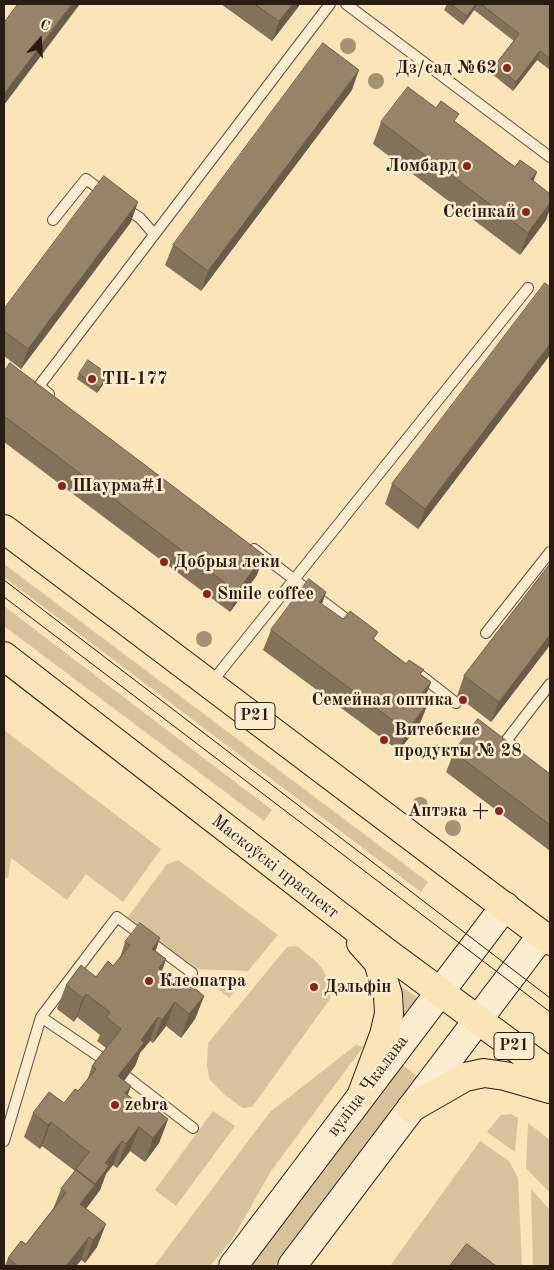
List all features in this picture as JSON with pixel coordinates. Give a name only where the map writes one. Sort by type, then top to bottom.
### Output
[{"type":"main road","name":"Р21","points":[[6,533],[211,683],[546,938]]},
{"type":"main road","name":"Маскоўскі праспект","points":[[4,656],[336,914],[550,1073]]},
{"type":"main road","name":"вуліца Чкалава","points":[[233,1266],[505,906]]},
{"type":"main road","points":[[336,914],[378,962],[388,995],[389,1014],[384,1035],[362,1094]]},
{"type":"main road","points":[[292,1266],[478,1020],[546,938]]},
{"type":"main road","points":[[411,1108],[465,1077],[484,1073],[550,1089]]},
{"type":"lane","points":[[54,397],[39,386],[330,4]]},
{"type":"lane","points":[[346,4],[550,157]]},
{"type":"lane","points":[[53,220],[86,179],[140,218],[154,234]]},
{"type":"lane","points":[[211,683],[528,288]]},
{"type":"lane","points":[[242,540],[364,632]]},
{"type":"lane","points":[[486,634],[550,552]]},
{"type":"lane","points":[[411,668],[456,703]]},
{"type":"lane","points":[[521,752],[503,738],[550,684]]},
{"type":"lane","points":[[4,1141],[41,1017],[118,917],[192,973]]},
{"type":"lane","points":[[41,1017],[106,1061]]},
{"type":"lane","points":[[127,1077],[193,1128]]},
{"type":"shaded area","points":[[4,564],[428,882],[421,892],[4,577]]},
{"type":"shaded area","points":[[4,606],[272,810],[264,821],[4,626]]},
{"type":"shaded area","points":[[4,730],[161,849],[123,902],[86,874],[67,900],[11,858],[8,878],[4,878]]},
{"type":"shaded area","points":[[178,860],[278,935],[248,971],[195,969],[127,918],[167,864]]},
{"type":"shaded area","points":[[297,946],[312,958],[325,973],[330,999],[252,1107],[243,1108],[225,1095],[210,1080],[207,1066],[208,1043],[287,947]]},
{"type":"shaded area","points":[[209,981],[242,982],[229,998]]},
{"type":"shaded area","points":[[396,983],[421,1000],[403,1026],[404,999]]},
{"type":"shaded area","points":[[356,1045],[363,1047],[271,1171],[233,1238],[210,1266],[154,1266],[270,1112]]},
{"type":"shaded area","points":[[398,1061],[418,1077],[274,1266],[242,1266]]},
{"type":"shaded area","points":[[213,1111],[235,1126],[176,1206],[155,1190]]},
{"type":"shaded area","points":[[511,1114],[518,1118],[515,1152],[487,1132],[501,1115]]},
{"type":"shaded area","points":[[528,1123],[550,1140],[550,1193],[526,1168]]},
{"type":"shaded area","points":[[480,1141],[509,1161],[518,1178],[522,1266],[468,1266],[457,1258],[450,1266],[390,1266]]},
{"type":"shaded area","points":[[531,1189],[550,1210],[550,1266],[533,1266]]},
{"type":"building","points":[[18,4],[72,4],[4,94],[4,23]]},
{"type":"building","points":[[255,4],[293,4],[279,21]]},
{"type":"building","points":[[451,4],[476,4],[467,16]]},
{"type":"building","points":[[481,4],[547,4],[550,6],[550,59],[540,51],[516,82],[495,65],[519,34]]},
{"type":"building","points":[[323,43],[359,70],[208,271],[173,245]]},
{"type":"building","points":[[408,87],[436,108],[441,101],[459,114],[454,121],[515,167],[520,160],[537,172],[531,179],[550,194],[550,203],[528,233],[381,122]]},
{"type":"building","points":[[104,176],[138,202],[28,349],[4,331],[4,309]]},
{"type":"building","points":[[545,283],[550,287],[550,344],[425,509],[392,484]]},
{"type":"building","name":"ТП-177","points":[[88,360],[109,375],[99,388],[79,374]]},
{"type":"building","points":[[10,363],[264,555],[237,592],[4,416],[4,372]]},
{"type":"building","points":[[550,564],[550,635],[499,702],[464,676]]},
{"type":"building","points":[[309,579],[326,592],[319,602],[343,619],[350,611],[378,632],[373,639],[406,664],[409,660],[424,670],[420,674],[431,682],[419,697],[428,703],[407,731],[271,630]]},
{"type":"building","points":[[478,719],[550,774],[550,825],[454,752]]},
{"type":"building","points":[[140,923],[160,938],[152,949],[166,959],[159,968],[182,986],[186,981],[204,996],[189,1014],[175,1002],[162,1020],[158,1017],[141,1040],[144,1043],[118,1076],[131,1086],[125,1093],[149,1112],[153,1107],[168,1119],[153,1138],[139,1127],[126,1144],[122,1141],[105,1163],[109,1166],[95,1184],[76,1169],[89,1152],[51,1122],[48,1125],[33,1113],[49,1092],[64,1103],[75,1089],[78,1091],[96,1069],[92,1066],[121,1029],[106,1017],[110,1012],[86,994],[83,998],[66,985],[81,965],[96,977],[108,961],[113,966],[130,945],[125,942]]},
{"type":"building","points":[[76,1170],[95,1185],[80,1204],[106,1224],[93,1240],[89,1237],[66,1266],[18,1266],[8,1258],[21,1241],[26,1244],[66,1193],[61,1189]]},
{"type":"building","points":[[467,1244],[496,1266],[450,1266]]},
{"type":"tram line","points":[[4,580],[550,998]]},
{"type":"tram line","points":[[4,597],[550,1012]]},
{"type":"place","name":"Дз/сад №62","points":[[507,68]]},
{"type":"place","name":"Ломбард","points":[[467,166]]},
{"type":"place","name":"Сесінкай","points":[[526,212]]},
{"type":"place","name":"ТП-177","points":[[92,379]]},
{"type":"place","name":"Шаурма#1","points":[[62,486]]},
{"type":"place","name":"Добрыя леки","points":[[164,562]]},
{"type":"place","name":"Smile coffee","points":[[207,594]]},
{"type":"place","name":"Семейная оптика","points":[[463,700]]},
{"type":"place","name":"Витебские продукты № 28","points":[[384,740]]},
{"type":"place","name":"Аптэка +","points":[[499,811]]},
{"type":"place","name":"Клеопатра","points":[[149,981]]},
{"type":"place","name":"Дэльфін","points":[[314,987]]},
{"type":"place","name":"zebra","points":[[115,1105]]}]
